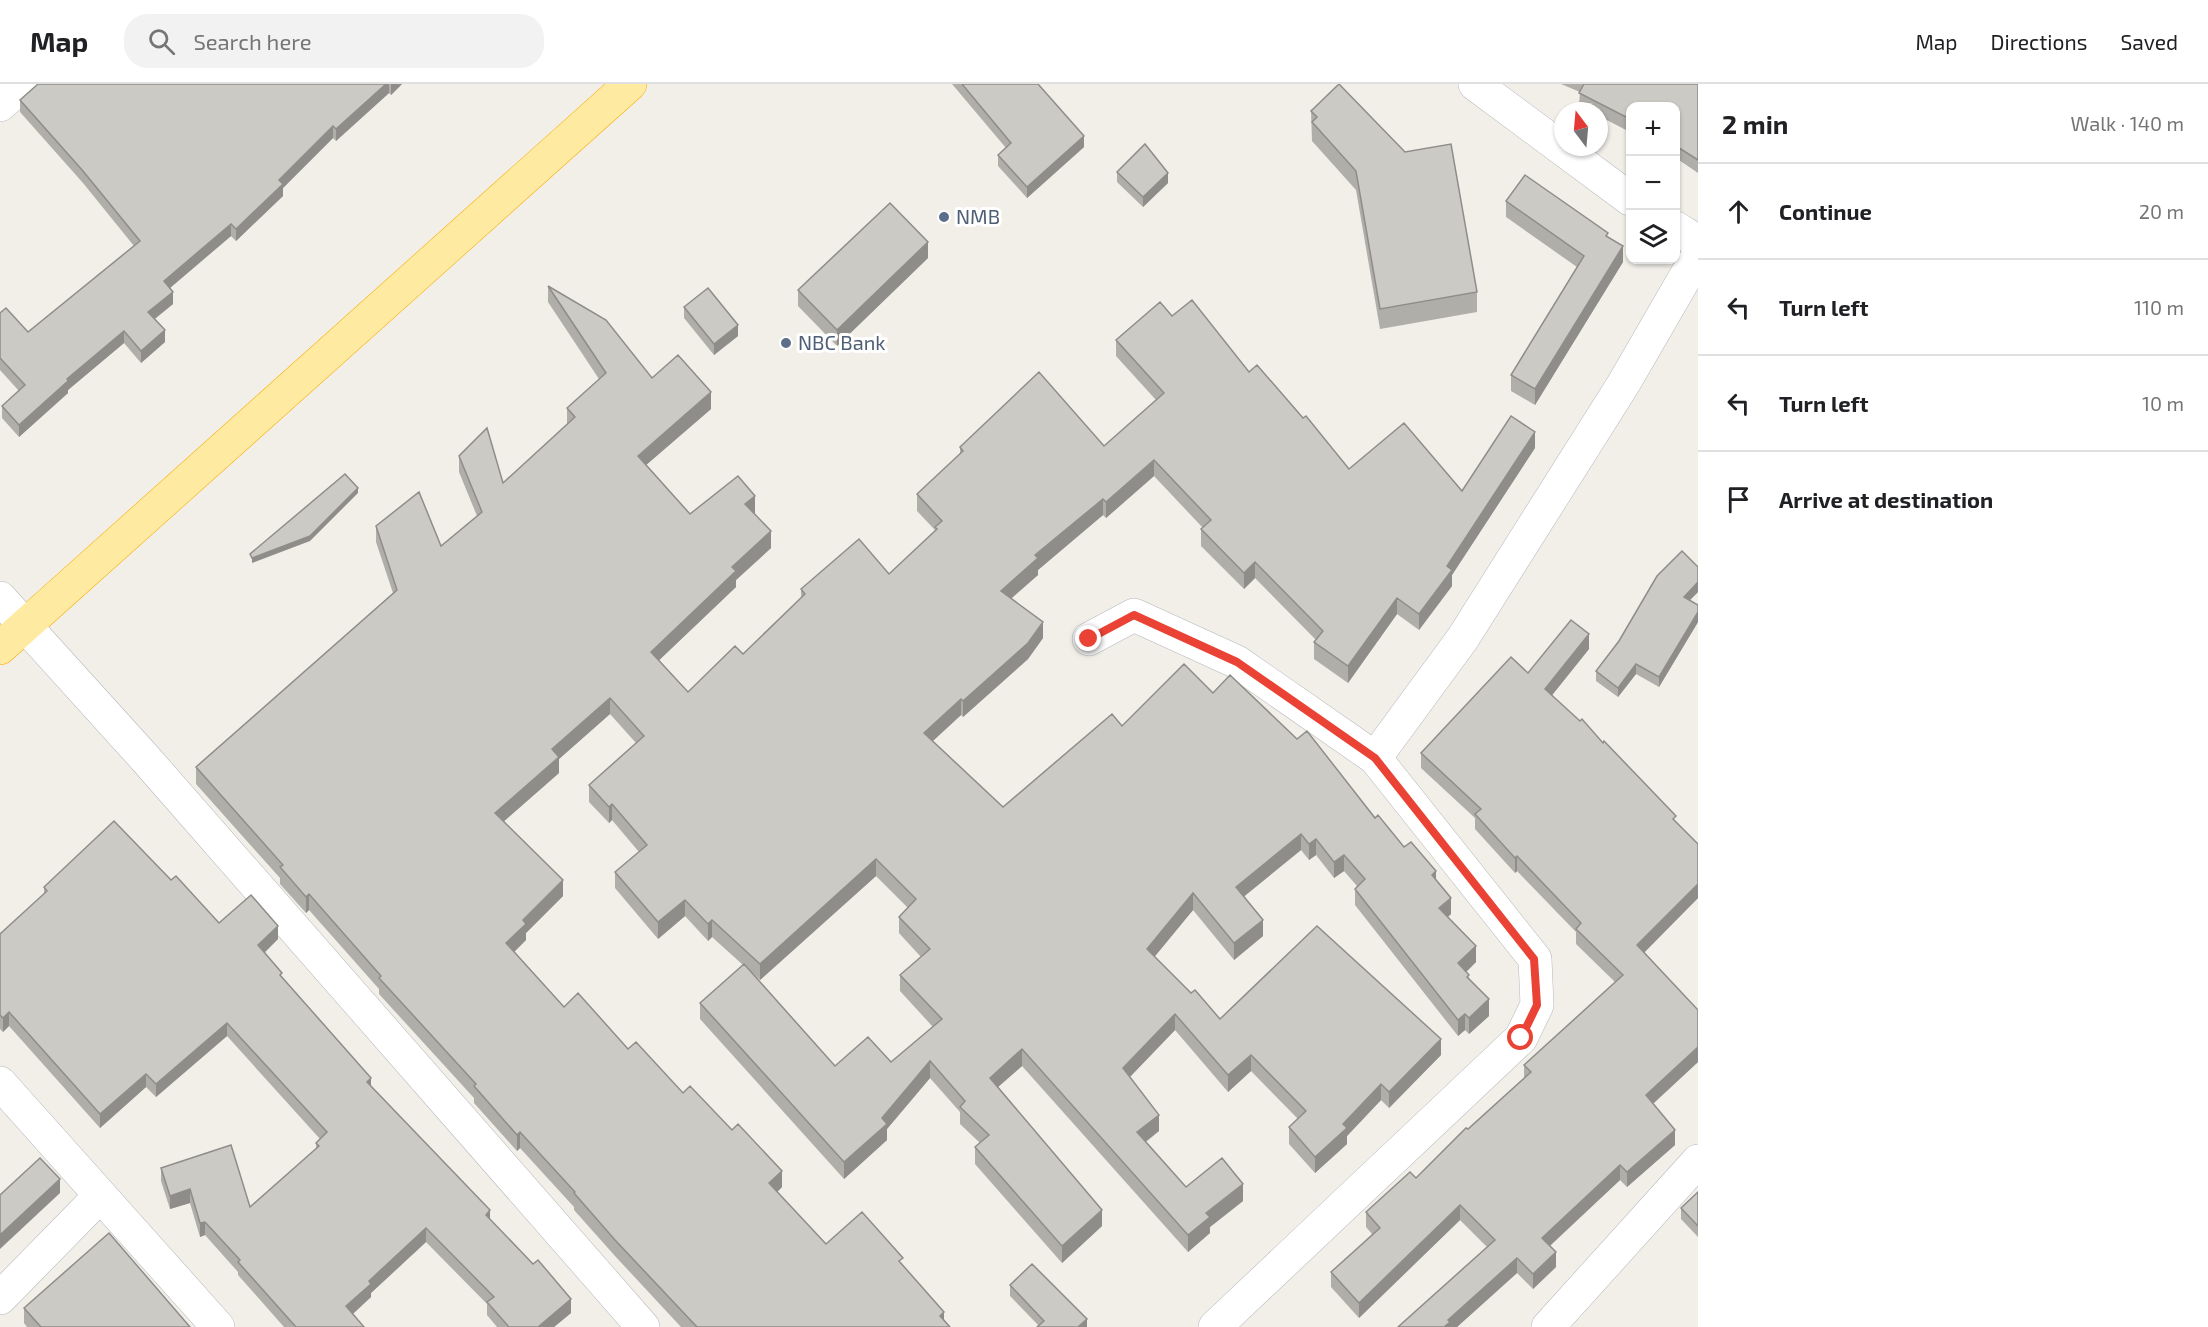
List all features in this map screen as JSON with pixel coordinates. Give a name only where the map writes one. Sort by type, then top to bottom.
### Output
[{"type":"highway","points":[[0,648],[630,84]]},
{"type":"street","points":[[0,105],[23,84]]},
{"type":"street","points":[[1475,84],[1626,196]]},
{"type":"street","points":[[1680,231],[1698,242]]},
{"type":"street","points":[[1375,758],[1470,628],[1624,383],[1698,255]]},
{"type":"street","points":[[0,598],[144,757],[643,1327]]},
{"type":"street","points":[[1089,639],[1134,615],[1237,662],[1375,758],[1534,959],[1537,1005],[1521,1038],[1215,1327]]},
{"type":"street","points":[[0,1083],[218,1327]]},
{"type":"street","points":[[1548,1327],[1698,1161]]},
{"type":"street","points":[[0,1298],[100,1196]]},
{"type":"building","points":[[38,84],[386,84],[336,129],[333,126],[279,180],[283,184],[236,229],[231,224],[164,281],[173,292],[148,312],[165,330],[141,351],[124,331],[67,379],[68,381],[19,425],[2,406],[25,385],[0,358],[0,313],[6,308],[28,332],[140,241],[83,171],[20,100]]},
{"type":"building","points":[[962,84],[1038,84],[1084,136],[1027,187],[998,155],[1011,143]]},
{"type":"building","points":[[1339,84],[1405,152],[1451,144],[1477,292],[1380,309],[1356,171],[1312,122],[1317,117],[1311,111]]},
{"type":"building","points":[[1584,84],[1698,84],[1698,160],[1680,149],[1680,102],[1626,102],[1626,117],[1608,108],[1608,102],[1597,102],[1579,93]]},
{"type":"building","points":[[1145,144],[1168,173],[1143,197],[1117,172]]},
{"type":"building","points":[[1525,175],[1608,233],[1606,236],[1623,246],[1535,389],[1511,375],[1584,256],[1506,201]]},
{"type":"building","points":[[890,203],[928,242],[837,330],[798,290]]},
{"type":"building","points":[[548,286],[606,320],[652,378],[678,355],[711,392],[638,456],[690,514],[738,476],[755,496],[745,504],[771,531],[732,567],[736,571],[651,652],[688,692],[735,646],[743,654],[805,594],[801,589],[859,539],[889,574],[937,529],[935,527],[942,521],[917,494],[963,451],[960,447],[1039,372],[1104,446],[1164,393],[1116,340],[1160,302],[1172,316],[1192,300],[1249,372],[1257,365],[1303,418],[1306,416],[1349,469],[1404,423],[1462,491],[1511,416],[1535,432],[1447,566],[1452,570],[1419,614],[1397,598],[1348,666],[1314,642],[1323,631],[1255,562],[1244,573],[1201,529],[1211,520],[1154,460],[1106,502],[1103,499],[1035,555],[1038,558],[1001,591],[1043,622],[1028,643],[924,733],[1003,807],[1112,714],[1122,726],[1184,664],[1213,693],[1230,675],[1297,739],[1307,731],[1375,818],[1378,815],[1404,847],[1411,842],[1436,871],[1432,875],[1451,898],[1439,908],[1476,946],[1458,963],[1469,975],[1467,977],[1489,999],[1469,1018],[1465,1014],[1458,1020],[1355,889],[1365,879],[1344,855],[1334,862],[1316,839],[1309,844],[1301,834],[1236,887],[1263,920],[1234,943],[1193,893],[1147,949],[1191,993],[1195,990],[1220,1019],[1317,926],[1441,1039],[1389,1092],[1381,1084],[1343,1124],[1347,1128],[1315,1157],[1289,1127],[1306,1111],[1251,1055],[1228,1075],[1175,1014],[1123,1068],[1159,1115],[1137,1132],[1186,1187],[1222,1158],[1243,1184],[1206,1213],[1210,1217],[1188,1235],[1022,1049],[990,1078],[1102,1210],[1062,1246],[975,1147],[989,1135],[960,1107],[965,1101],[930,1061],[882,1118],[887,1124],[844,1162],[700,1003],[744,964],[835,1066],[868,1037],[891,1062],[942,1019],[900,975],[930,949],[899,917],[916,899],[876,859],[760,964],[712,920],[708,924],[685,900],[658,922],[615,872],[647,845],[612,804],[609,807],[589,785],[644,736],[610,698],[552,749],[559,757],[495,813],[563,880],[523,920],[526,924],[506,943],[564,1007],[578,993],[628,1049],[636,1042],[683,1093],[690,1086],[732,1130],[738,1124],[782,1171],[769,1183],[826,1244],[862,1212],[903,1258],[899,1261],[944,1312],[940,1316],[950,1327],[697,1327],[615,1240],[520,1132],[517,1135],[474,1086],[476,1084],[379,978],[381,976],[309,894],[306,897],[280,867],[283,865],[196,767],[397,590],[376,526],[419,492],[441,546],[482,512],[459,456],[487,428],[503,483],[575,417],[567,408],[606,373]]},
{"type":"building","points":[[708,288],[738,325],[714,344],[684,307]]},
{"type":"building","points":[[345,474],[358,488],[310,536],[252,558],[250,554]]},
{"type":"building","points":[[1682,551],[1698,567],[1698,582],[1684,597],[1698,605],[1698,612],[1659,677],[1636,664],[1618,688],[1596,671],[1619,641],[1657,576]]},
{"type":"building","points":[[1571,620],[1589,634],[1545,689],[1580,721],[1582,719],[1603,743],[1604,741],[1676,816],[1673,819],[1698,844],[1698,884],[1637,945],[1698,1010],[1698,1047],[1646,1095],[1675,1130],[1627,1172],[1620,1165],[1542,1238],[1556,1252],[1533,1274],[1517,1258],[1448,1320],[1450,1322],[1444,1327],[1398,1327],[1495,1240],[1460,1205],[1359,1303],[1331,1272],[1380,1228],[1366,1212],[1410,1172],[1416,1178],[1466,1128],[1468,1129],[1531,1072],[1524,1065],[1623,975],[1576,929],[1581,923],[1517,856],[1515,858],[1475,814],[1481,809],[1421,753],[1511,657],[1528,673]]},
{"type":"building","points":[[114,821],[171,880],[176,876],[219,923],[251,895],[278,926],[258,945],[282,973],[280,975],[371,1078],[367,1082],[490,1210],[486,1215],[533,1264],[538,1260],[571,1299],[538,1327],[509,1327],[487,1302],[494,1297],[426,1228],[369,1281],[371,1284],[346,1306],[364,1327],[296,1327],[205,1222],[200,1223],[190,1189],[170,1196],[161,1168],[231,1145],[250,1207],[319,1146],[316,1143],[327,1132],[227,1023],[156,1084],[146,1074],[100,1114],[9,1012],[3,1018],[0,1015],[0,934],[47,891],[44,887]]},
{"type":"building","points":[[40,1158],[60,1179],[0,1235],[0,1195]]},
{"type":"building","points":[[1698,1192],[1698,1226],[1681,1208]]},
{"type":"building","points":[[109,1233],[190,1327],[41,1327],[24,1308]]},
{"type":"building","points":[[1032,1264],[1087,1319],[1078,1327],[1037,1327],[1044,1321],[1010,1285]]},
{"type":"place","name":"NMB","points":[[944,217]]},
{"type":"place","name":"NBC Bank","points":[[786,343]]},
{"type":"route","points":[[1089,639],[1134,615],[1237,662],[1375,758],[1534,959],[1537,1005],[1521,1038]]}]
